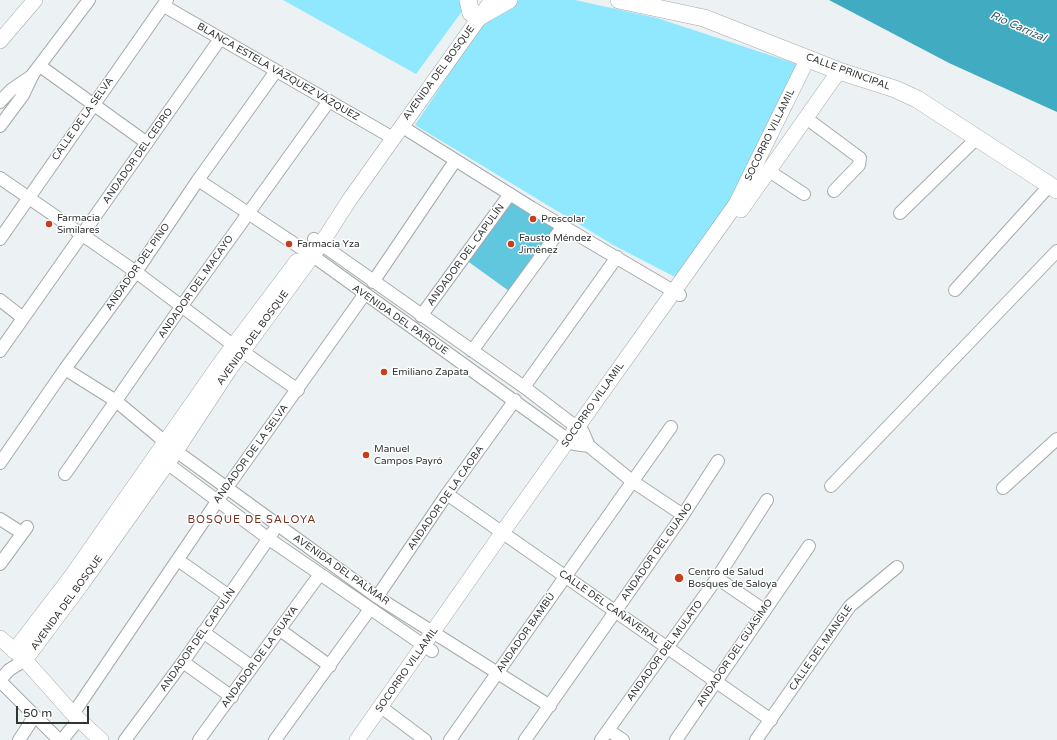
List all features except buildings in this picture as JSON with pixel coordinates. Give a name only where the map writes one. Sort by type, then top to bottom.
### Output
[{"type":"main road","points":[[475,8],[509,0]]},
{"type":"main road","name":"CALLE PRINCIPAL","points":[[619,0],[704,18],[839,71],[894,89],[917,99],[1053,188]]},
{"type":"street","points":[[0,41],[35,0]]},
{"type":"street","points":[[0,126],[24,95],[36,70],[89,0]]},
{"type":"street","name":"AVENIDA DEL BOSQUE","points":[[0,681],[104,541],[238,349],[313,248],[342,194],[393,132],[475,8],[492,0]]},
{"type":"street","name":"BLANCA ESTELA VÁZQUEZ VÁZQUEZ","points":[[166,3],[220,39],[329,101],[455,161],[676,293]]},
{"type":"street","name":"CALLE DE LA SELVA","points":[[0,239],[93,104],[166,3]]},
{"type":"street","name":"ANDADOR DEL CEDRO","points":[[0,350],[220,39]]},
{"type":"street","name":"SOCORRO VILLAMIL","points":[[357,740],[385,710],[506,535],[579,438],[736,204],[808,58]]},
{"type":"street","points":[[0,102],[11,90],[36,70]]},
{"type":"street","points":[[36,70],[93,104],[147,143]]},
{"type":"street","name":"ANDADOR DEL PINO","points":[[0,463],[65,369],[136,272],[198,180],[276,71]]},
{"type":"street","name":"SOCORRO VILLAMIL","points":[[676,293],[769,171],[839,71]]},
{"type":"street","name":"ANDADOR DEL MACAYO","points":[[65,474],[181,307],[329,101]]},
{"type":"street","points":[[806,118],[860,158],[859,165],[834,191]]},
{"type":"street","points":[[900,213],[977,138]]},
{"type":"street","points":[[373,282],[455,161]]},
{"type":"street","points":[[769,171],[804,194]]},
{"type":"street","points":[[0,178],[29,197],[81,236],[136,272],[238,349],[298,390]]},
{"type":"street","points":[[198,180],[248,214],[313,248]]},
{"type":"street","points":[[955,290],[1053,188]]},
{"type":"street","name":"ANDADOR DEL CAPULÍN","points":[[421,316],[510,194]]},
{"type":"street","points":[[472,351],[562,226]]},
{"type":"street","name":"AVENIDA DEL PARQUE","points":[[313,248],[373,282],[524,387],[579,438]]},
{"type":"street","name":"AVENIDA DEL PARQUE","points":[[313,248],[364,295],[515,400],[579,438]]},
{"type":"street","points":[[831,486],[1057,252]]},
{"type":"street","points":[[524,387],[617,257]]},
{"type":"street","name":"ANDADOR DE LA SELVA","points":[[60,740],[226,488],[298,390],[364,295]]},
{"type":"street","points":[[0,300],[23,318]]},
{"type":"street","name":"AVENIDA DEL PALMAR","points":[[65,369],[116,401],[226,488],[377,597],[550,706]]},
{"type":"street","name":"ANDADOR DE LA CAOBA","points":[[377,597],[447,494],[515,400]]},
{"type":"street","name":"ANDADOR BAMBÚ","points":[[450,740],[499,673],[671,427]]},
{"type":"street","points":[[579,438],[632,481],[683,515]]},
{"type":"street","points":[[1003,488],[1057,439]]},
{"type":"street","name":"AVENIDA DEL PALMAR","points":[[162,459],[269,539],[428,649]]},
{"type":"street","name":"ANDADOR DEL GUANO","points":[[525,740],[616,612],[683,515],[718,461]]},
{"type":"street","name":"CALLE DEL CAÑAVERAL","points":[[447,494],[771,720]]},
{"type":"street","name":"ANDADOR DEL MULATO","points":[[604,735],[717,578],[767,500]]},
{"type":"street","points":[[0,519],[24,530],[0,564]]},
{"type":"street","name":"ANDADOR DEL CAPULÍN","points":[[125,740],[183,662],[278,525]]},
{"type":"street","name":"ANDADOR DEL GUÁSIMO","points":[[676,740],[809,546]]},
{"type":"street","points":[[178,560],[229,596]]},
{"type":"street","name":"CALLE DEL MANGLE","points":[[756,740],[850,606],[897,567]]},
{"type":"street","name":"ANDADOR DE LA GUAYA","points":[[199,740],[232,697],[320,574]]},
{"type":"street","points":[[717,578],[764,610]]},
{"type":"street","points":[[275,740],[370,609]]},
{"type":"street","points":[[280,630],[330,666]]},
{"type":"street","points":[[203,632],[252,667]]},
{"type":"street","points":[[0,638],[20,656],[76,717],[101,740]]},
{"type":"street","points":[[183,662],[232,697]]},
{"type":"street","points":[[0,681],[34,717],[60,740]]},
{"type":"street","points":[[385,710],[425,740]]},
{"type":"street","name":"SOCORRO VILLAMIL","points":[[370,740],[385,710]]},
{"type":"street","points":[[19,740],[34,717]]},
{"type":"street","points":[[604,735],[623,740]]},
{"type":"shaded area","points":[[283,0],[465,0],[466,6],[416,74]]},
{"type":"shaded area","points":[[512,0],[575,0],[657,18],[800,65],[728,205],[677,278],[615,246],[415,125],[479,29]]},
{"type":"water","name":"Rio Carrizal","points":[[829,0],[1057,0],[1057,112],[949,63]]},
{"type":"place","name":"Prescolar","points":[[533,219]]},
{"type":"place","name":"Farmacia Similares","points":[[49,224]]},
{"type":"place","name":"Farmacia Yza","points":[[289,244]]},
{"type":"place","name":"Fausto Méndez Jiménez","points":[[511,244]]},
{"type":"place","name":"Emiliano Zapata","points":[[384,372]]},
{"type":"place","name":"Manuel Campos Payró","points":[[366,455]]},
{"type":"place","name":"Centro de Salud Bosques de Saloya","points":[[679,578]]},
{"type":"district","name":"BOSQUE DE SALOYA","points":[[252,520]]}]
